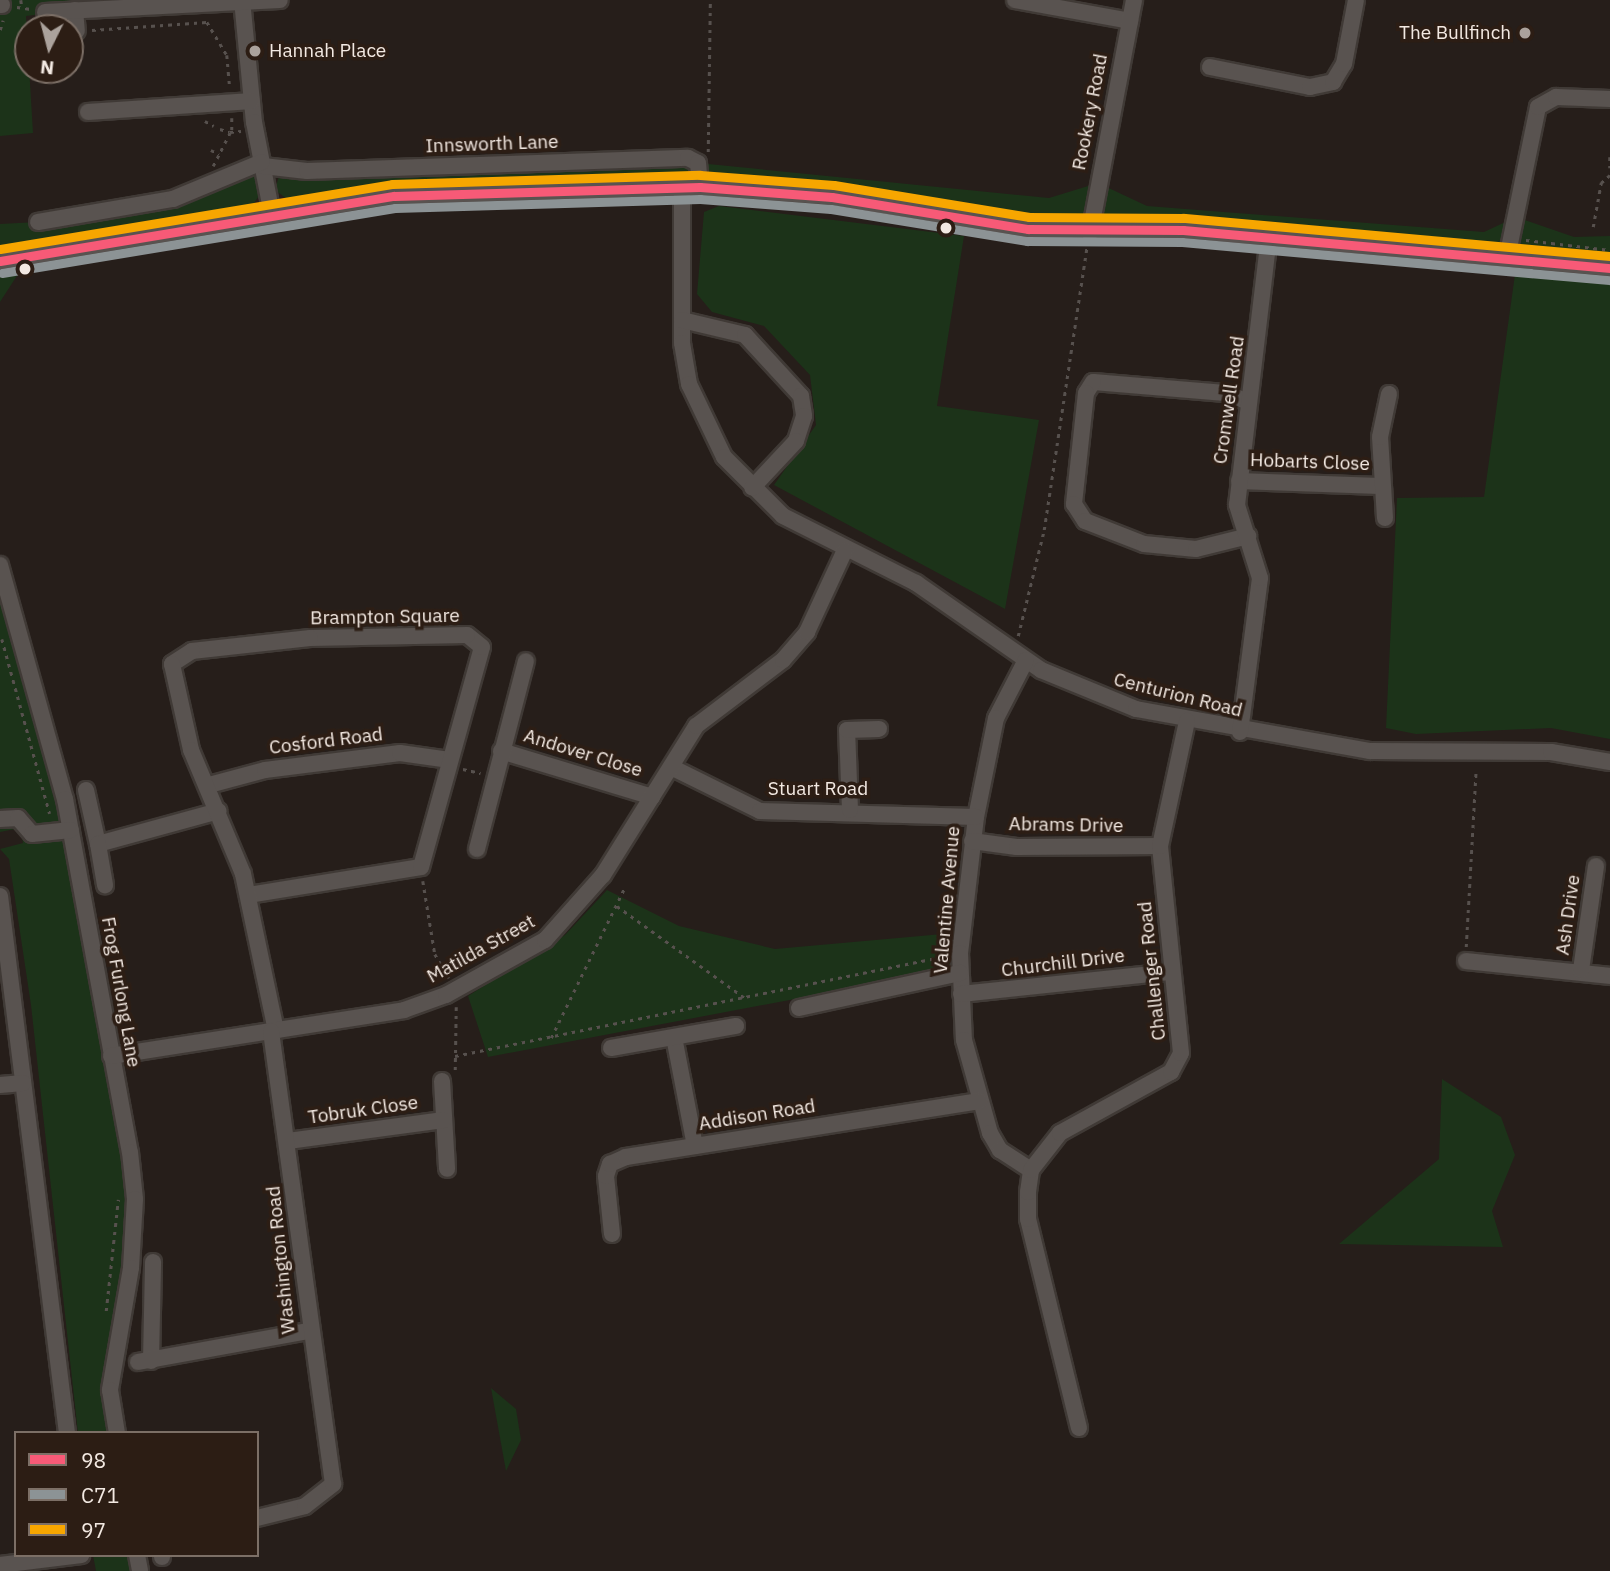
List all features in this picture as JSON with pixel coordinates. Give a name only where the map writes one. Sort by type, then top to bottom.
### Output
[{"type":"street","points":[[44,12],[280,0]]},
{"type":"street","points":[[1015,0],[1130,21]]},
{"type":"street","name":"Rookery Road","points":[[1090,233],[1134,0]]},
{"type":"street","points":[[1210,67],[1233,67],[1310,87],[1333,82],[1344,64],[1356,0]]},
{"type":"street","points":[[242,1],[255,129],[272,215]]},
{"type":"street","points":[[75,10],[75,14]]},
{"type":"street","points":[[1507,258],[1538,107],[1556,97],[1610,99]]},
{"type":"street","points":[[88,112],[252,101]]},
{"type":"street","name":"Innsworth Lane","points":[[38,222],[173,199],[262,164],[307,170],[688,158],[698,163]]},
{"type":"street","points":[[698,163],[700,187]]},
{"type":"street","points":[[0,261],[394,196],[700,187],[832,197],[1028,229],[1090,233],[1184,230],[1610,268]]},
{"type":"street","name":"Centurion Road","points":[[682,188],[684,363],[698,408],[724,457],[752,488],[783,516],[845,550],[916,583],[1020,656],[1090,694],[1187,721],[1240,732],[1400,754],[1527,751],[1610,762]]},
{"type":"street","name":"Cromwell Road","points":[[1240,732],[1260,595],[1259,565],[1237,513],[1246,401],[1253,393],[1269,237]]},
{"type":"street","points":[[682,320],[745,335],[801,396],[804,416],[796,441],[752,488]]},
{"type":"street","points":[[1246,401],[1226,393],[1093,382],[1086,393],[1074,504],[1086,521],[1144,544],[1196,549],[1248,536]]},
{"type":"street","name":"Hobarts Close","points":[[1385,518],[1379,486],[1389,394]]},
{"type":"street","name":"Hobarts Close","points":[[1239,481],[1379,486]]},
{"type":"street","name":"Matilda Street","points":[[111,1056],[404,1010],[455,989],[527,952],[564,923],[636,830],[652,797],[709,712],[783,660],[807,632],[845,550]]},
{"type":"street","name":"Frog Furlong Lane","points":[[0,565],[64,831],[111,1056],[135,1199],[110,1390],[117,1431]]},
{"type":"street","name":"Brampton Square","points":[[274,1031],[248,895],[209,785],[191,750],[175,659],[192,651],[310,638],[467,635],[482,647],[421,867]]},
{"type":"street","name":"Valentine Avenue","points":[[1020,656],[996,718],[975,817],[960,973],[961,994],[980,1101],[1000,1150],[1031,1170]]},
{"type":"street","name":"Andover Close","points":[[477,849],[526,661]]},
{"type":"street","name":"Challenger Road","points":[[1031,1170],[1060,1133],[1171,1072],[1183,1037],[1169,972],[1160,846],[1187,721]]},
{"type":"street","points":[[850,810],[846,730],[879,729]]},
{"type":"street","name":"Andover Close","points":[[501,751],[652,797]]},
{"type":"street","name":"Cosford Road","points":[[209,785],[265,770],[400,753],[449,763]]},
{"type":"street","name":"Stuart Road","points":[[671,767],[760,811],[850,810],[975,817]]},
{"type":"street","points":[[86,790],[105,885]]},
{"type":"street","points":[[98,844],[219,811]]},
{"type":"street","points":[[0,820],[18,818],[32,834],[64,831]]},
{"type":"street","name":"Abrams Drive","points":[[972,841],[1017,847],[1160,846]]},
{"type":"street","name":"Ash Drive","points":[[1581,970],[1596,866]]},
{"type":"street","points":[[248,895],[421,867]]},
{"type":"street","points":[[0,897],[67,1431]]},
{"type":"street","points":[[1466,961],[1581,970],[1610,976]]},
{"type":"street","name":"Churchill Drive","points":[[961,994],[1169,972]]},
{"type":"street","points":[[799,1008],[960,973]]},
{"type":"street","points":[[611,1048],[736,1026]]},
{"type":"street","name":"Washington Road","points":[[259,1518],[305,1506],[333,1484],[309,1331],[274,1031]]},
{"type":"street","points":[[674,1037],[695,1146]]},
{"type":"street","name":"Tobruk Close","points":[[442,1081],[447,1169]]},
{"type":"street","points":[[0,1085],[23,1083]]},
{"type":"street","name":"Addison Road","points":[[612,1234],[610,1164],[695,1146],[980,1101]]},
{"type":"street","name":"Tobruk Close","points":[[288,1141],[444,1120]]},
{"type":"street","points":[[1031,1170],[1027,1219],[1079,1428]]},
{"type":"street","points":[[153,1262],[144,1362],[309,1331]]},
{"type":"street","points":[[0,1564],[63,1557]]},
{"type":"path","points":[[21,0],[22,8]]},
{"type":"path","points":[[698,163],[708,166],[710,0]]},
{"type":"path","points":[[0,30],[2,9],[22,8],[44,12]]},
{"type":"path","points":[[84,31],[207,22],[228,55],[231,132],[212,168],[205,174]]},
{"type":"path","points":[[220,129],[231,132],[255,129]]},
{"type":"path","points":[[214,144],[222,148]]},
{"type":"path","points":[[211,150],[219,154]]},
{"type":"path","points":[[1610,157],[1610,168]]},
{"type":"path","points":[[202,163],[212,168]]},
{"type":"path","points":[[1593,227],[1601,183],[1610,175]]},
{"type":"path","points":[[1020,656],[1044,530],[1090,233]]},
{"type":"path","points":[[1511,238],[1610,250]]},
{"type":"path","points":[[0,629],[64,831]]},
{"type":"path","points":[[449,763],[495,775]]},
{"type":"path","points":[[1466,961],[1476,768]]},
{"type":"path","points":[[421,867],[435,954],[455,989],[455,1056],[550,1039],[960,953]]},
{"type":"path","points":[[550,1039],[625,887]]},
{"type":"path","points":[[616,905],[745,998]]},
{"type":"path","points":[[105,1316],[117,1186]]},
{"type":"green space","points":[[0,0],[74,0],[75,10],[14,14],[14,84],[30,84],[33,133],[0,136]]},
{"type":"green space","points":[[698,163],[1049,198],[1098,183],[1147,206],[1484,232],[1516,217],[1574,237],[1610,236],[1610,739],[1551,728],[1416,734],[1386,728],[1397,498],[1484,497],[1517,260],[1090,233],[772,190],[295,205],[275,190],[279,176]]},
{"type":"green space","points":[[254,172],[260,194],[247,214],[63,245],[61,239],[30,245],[31,254],[0,302],[0,224],[38,222],[40,231],[175,208]]},
{"type":"green space","points":[[719,206],[964,236],[937,406],[1039,420],[1005,609],[774,485],[816,425],[810,375],[764,326],[712,312],[697,294],[704,212]]},
{"type":"green space","points":[[0,565],[65,799],[135,1199],[117,1325],[117,1431],[78,1431],[31,1005],[9,859],[0,849],[23,843],[20,828],[0,832]]},
{"type":"green space","points":[[607,890],[679,926],[775,949],[954,933],[953,969],[488,1057],[468,996],[565,935]]},
{"type":"green space","points":[[1442,1079],[1501,1117],[1515,1155],[1492,1211],[1503,1247],[1339,1244],[1439,1159]]},
{"type":"green space","points":[[491,1388],[516,1409],[521,1440],[506,1471]]},
{"type":"green space","points":[[93,1557],[135,1557],[137,1571],[96,1571]]},
{"type":"transit line","name":"97","points":[[0,249],[392,184],[700,175],[834,185],[1029,217],[1184,218],[1610,256]]},
{"type":"transit line","name":"98","points":[[0,261],[394,196],[700,187],[832,197],[1028,229],[1183,230],[1610,268]]},
{"type":"transit line","name":"C71","points":[[2,273],[395,208],[700,199],[831,209],[1027,241],[1182,242],[1609,280]]},
{"type":"place","name":"The Bullfinch","points":[[1525,33]]},
{"type":"place","name":"Hannah Place","points":[[255,51]]}]
